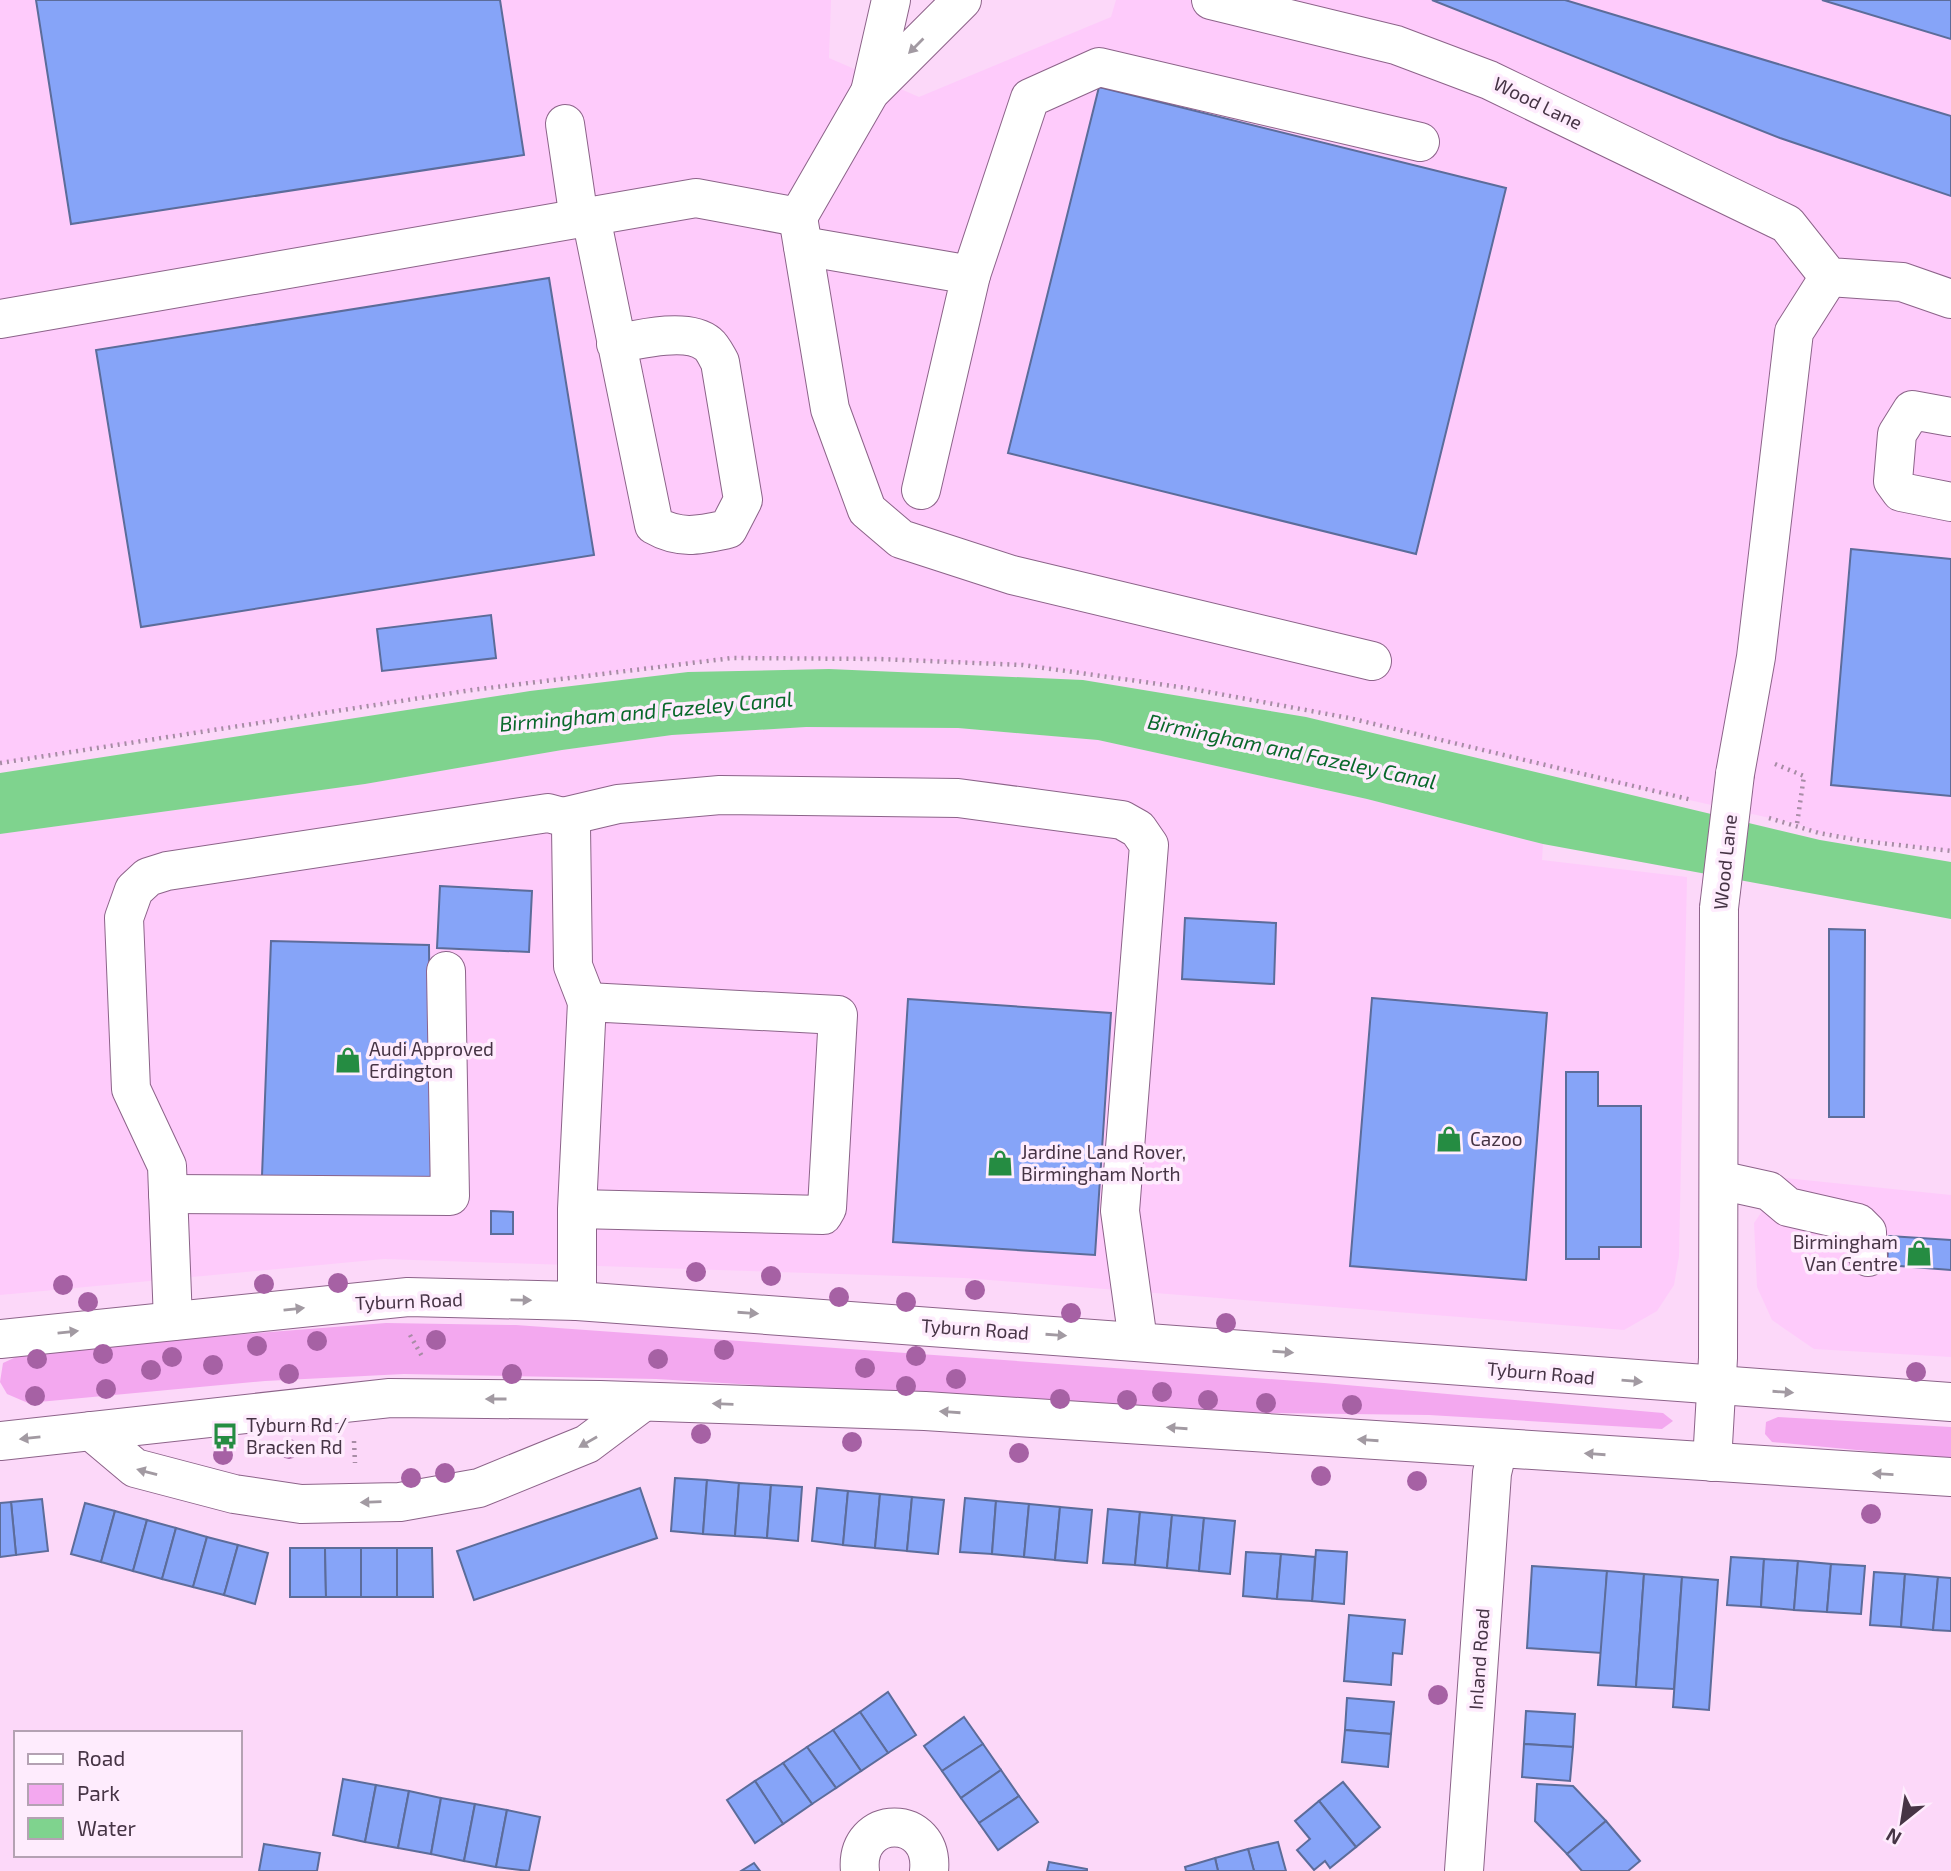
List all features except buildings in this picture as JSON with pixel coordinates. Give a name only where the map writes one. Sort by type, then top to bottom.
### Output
[{"type":"main road","points":[[891,0],[870,92],[800,232],[830,409],[867,510],[901,539],[1012,575],[1372,661]]},
{"type":"main road","points":[[870,92],[962,0]]},
{"type":"main road","name":"Wood Lane","points":[[1211,0],[1297,10],[1489,79],[1787,224],[1829,276],[1794,332],[1756,657],[1735,774],[1719,908],[1718,1358],[1712,1462]]},
{"type":"main road","points":[[921,490],[971,275],[1030,98],[1099,67],[1420,142]]},
{"type":"main road","points":[[565,124],[616,344],[654,525],[670,534],[696,536],[728,529],[743,500],[720,362],[707,343],[689,336],[657,336],[616,344]]},
{"type":"main road","points":[[0,319],[696,198],[800,232],[971,275]]},
{"type":"main road","points":[[1829,276],[1902,282],[1951,299]]},
{"type":"main road","points":[[1951,417],[1912,411],[1901,423],[1897,434],[1893,481],[1901,492],[1951,502]]},
{"type":"main road","points":[[173,1321],[167,1166],[131,1089],[124,918],[134,890],[148,877],[167,871],[548,814],[564,817],[618,804],[720,795],[958,798],[1122,820],[1138,829],[1149,845],[1120,1210],[1138,1341]]},
{"type":"main road","points":[[564,817],[571,827],[573,966],[587,1002],[577,1209],[577,1301]]},
{"type":"main road","points":[[168,1194],[450,1196],[446,971]]},
{"type":"main road","points":[[577,1209],[823,1215],[827,1208],[839,1018],[838,1014],[587,1002]]},
{"type":"main road","points":[[1720,1180],[1769,1191],[1788,1207],[1858,1223],[1867,1232],[1868,1257]]},
{"type":"main road","name":"Tyburn Road","points":[[0,1339],[408,1297],[577,1301],[1138,1341],[1715,1387],[1951,1402]]},
{"type":"main road","points":[[0,1441],[390,1398],[643,1402],[925,1411],[1951,1477]]},
{"type":"main road","points":[[91,1431],[135,1468],[234,1494],[301,1504],[400,1502],[479,1488],[587,1444],[643,1402]]},
{"type":"main road","name":"Inland Road","points":[[1464,1871],[1492,1474],[1497,1448]]},
{"type":"main road","points":[[860,1871],[859,1860],[867,1839],[877,1832],[900,1827],[911,1831],[927,1848],[929,1871]]},
{"type":"path","points":[[0,763],[472,690],[732,658],[880,659],[1023,665],[1187,688],[1349,718],[1703,803]]},
{"type":"path","points":[[1797,824],[1804,776]]},
{"type":"path","points":[[1757,815],[1797,824],[1819,833],[1951,851]]},
{"type":"shaded area","points":[[0,0],[831,0],[829,58],[919,97],[1111,17],[1116,0],[1951,0],[1951,851],[1819,833],[1797,824],[1586,777],[1349,718],[1187,688],[1023,665],[880,659],[732,658],[472,690],[0,763]]},
{"type":"shaded area","points":[[806,727],[958,728],[1098,740],[1367,799],[1543,844],[1542,860],[1687,877],[1679,1256],[1674,1285],[1657,1311],[1624,1330],[964,1278],[384,1259],[0,1295],[0,834],[365,784],[562,750],[672,735]]},
{"type":"shaded area","points":[[1785,1178],[1951,1195],[1951,1357],[1814,1349],[1772,1320],[1757,1287],[1754,1223]]},
{"type":"green space","points":[[386,1323],[516,1325],[1324,1383],[1663,1413],[1673,1421],[1662,1429],[1429,1415],[1197,1412],[656,1379],[404,1374],[265,1381],[28,1403],[7,1394],[0,1382],[3,1363],[29,1351]]},
{"type":"green space","points":[[1778,1417],[1951,1427],[1951,1459],[1772,1442],[1765,1434],[1766,1422]]},
{"type":"water","name":"Birmingham and Fazeley Canal","points":[[829,669],[1083,680],[1306,717],[1820,840],[1951,862],[1951,919],[1543,844],[1367,799],[1098,740],[958,728],[806,727],[672,735],[562,750],[365,784],[0,834],[0,773],[530,691],[688,672]]},
{"type":"place","name":"Audi Approved Erdington","points":[[348,1060]]},
{"type":"place","name":"Cazoo","points":[[1449,1139]]},
{"type":"place","name":"Jardine Land Rover, Birmingham North","points":[[1000,1163]]},
{"type":"place","name":"Birmingham Van Centre","points":[[1919,1253]]},
{"type":"place","name":"Tyburn Rd / Bracken Rd","points":[[225,1436]]}]
